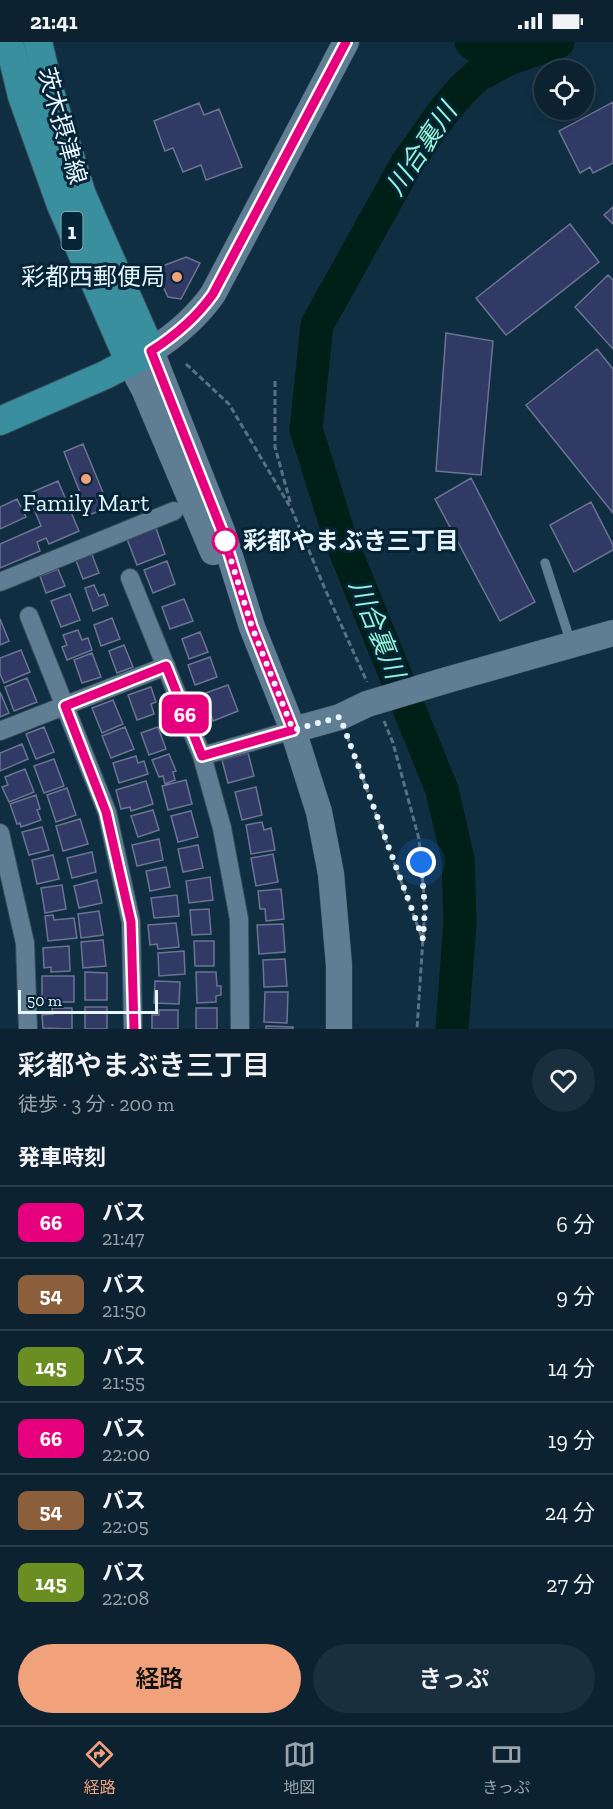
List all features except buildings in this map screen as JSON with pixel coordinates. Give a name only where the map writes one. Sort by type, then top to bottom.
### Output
[{"type":"main road","name":"茨木摂津線","points":[[9,42],[22,96],[61,205],[140,357]]},
{"type":"main road","name":"茨木摂津線","points":[[38,42],[49,89],[82,195],[140,357]]},
{"type":"main road","points":[[0,420],[140,357]]},
{"type":"street","points":[[339,1029],[339,965],[331,874],[319,812],[293,730],[252,627],[206,538],[144,389],[140,357],[177,334],[201,312],[213,294],[345,44]]},
{"type":"street","points":[[0,582],[174,511]]},
{"type":"street","points":[[130,578],[202,756],[222,828],[239,919],[240,1029]]},
{"type":"street","points":[[29,616],[106,812],[131,922],[134,1029]]},
{"type":"street","points":[[202,756],[340,717],[367,693],[447,680],[613,633]]},
{"type":"street","points":[[0,731],[166,666]]},
{"type":"street","points":[[0,833],[25,943],[28,1029]]},
{"type":"lane","points":[[545,563],[572,645]]},
{"type":"path","points":[[186,364],[228,404],[292,510]]},
{"type":"path","points":[[275,381],[275,447],[292,510],[367,693]]},
{"type":"path","points":[[340,717],[423,939]]},
{"type":"path","points":[[393,743],[419,839],[425,908],[417,1029]]},
{"type":"waterway","points":[[471,42],[486,53],[506,60]]},
{"type":"waterway","name":"川合裏川","points":[[452,1029],[460,922],[458,859],[442,790],[340,538],[306,429],[317,325],[407,163],[461,91],[477,76],[506,60],[558,42]]},
{"type":"bus line","name":"66","points":[[134,1029],[131,922],[106,812],[65,706],[166,666],[202,756],[293,730],[252,627],[222,531],[151,351],[177,334],[201,312],[213,294],[346,42]]},
{"type":"place","name":"彩都西郵便局","points":[[177,277]]},
{"type":"place","name":"Family Mart","points":[[86,479]]},
{"type":"place","name":"彩都やまぶき三丁目","points":[[225,541]]},
{"type":"route","points":[[225,541],[252,627],[293,730],[340,717],[423,939],[425,908],[421,862]]}]
